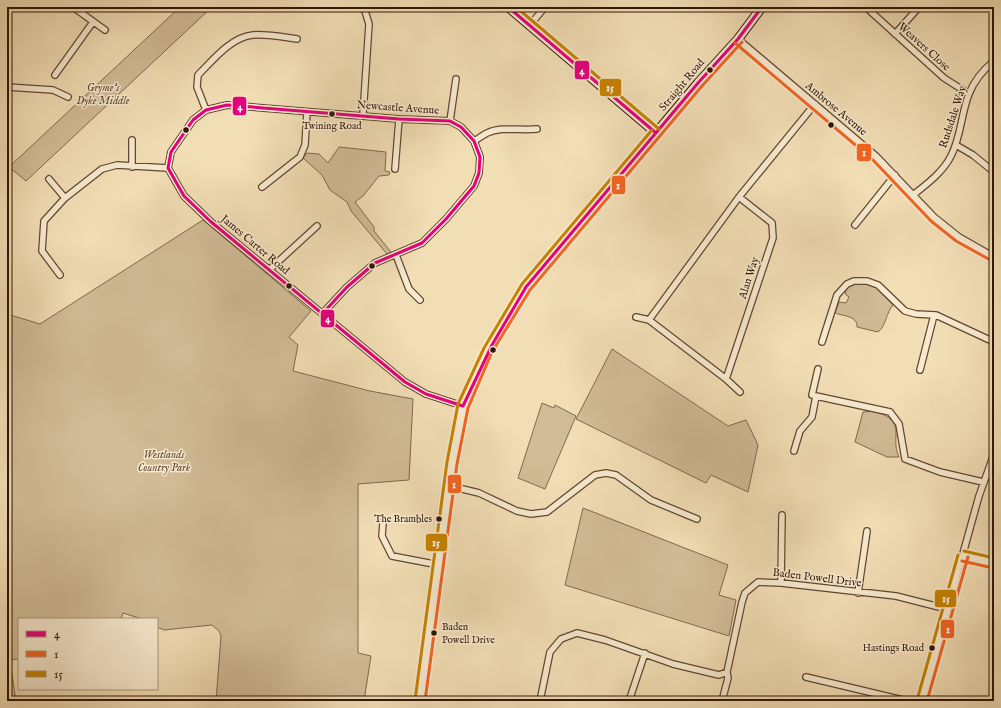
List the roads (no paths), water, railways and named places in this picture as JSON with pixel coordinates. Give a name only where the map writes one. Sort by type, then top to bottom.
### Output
[{"type":"street","points":[[73,7],[105,30]]},
{"type":"street","points":[[361,7],[370,24],[363,116]]},
{"type":"street","points":[[508,7],[656,133]]},
{"type":"street","points":[[530,26],[545,7]]},
{"type":"street","name":"Straight Road","points":[[421,701],[452,463],[463,406],[488,350],[526,287],[738,38],[762,7]]},
{"type":"street","points":[[895,34],[919,7]]},
{"type":"street","name":"Weavers Close","points":[[869,10],[944,78],[968,94]]},
{"type":"street","points":[[55,75],[94,22]]},
{"type":"street","points":[[206,110],[196,87],[198,74],[234,42],[242,37],[254,35],[297,38]]},
{"type":"street","name":"Ambrose Avenue","points":[[738,38],[876,156],[934,217],[959,237],[994,257]]},
{"type":"street","name":"Rudsdale Way","points":[[913,196],[943,168],[956,145],[968,94],[979,76],[994,61]]},
{"type":"street","points":[[450,121],[456,78]]},
{"type":"street","points":[[7,87],[53,90],[68,97]]},
{"type":"street","points":[[649,320],[739,197],[815,104]]},
{"type":"street","name":"Newcastle Avenue","points":[[168,168],[171,152],[193,120],[206,110],[227,105],[399,120],[450,121],[474,141]]},
{"type":"street","points":[[262,187],[300,157],[305,145],[308,112]]},
{"type":"street","points":[[395,169],[399,120]]},
{"type":"street","points":[[323,314],[366,270],[375,263],[422,242],[446,219],[474,186],[479,173],[480,157],[474,141],[488,132],[506,129],[524,131],[537,129]]},
{"type":"street","points":[[132,140],[132,167]]},
{"type":"street","points":[[956,145],[973,155],[994,172]]},
{"type":"street","points":[[60,275],[42,251],[42,234],[44,221],[65,198],[102,170],[117,165],[168,168]]},
{"type":"street","name":"James Carter Road","points":[[168,168],[184,196],[210,221],[405,382],[426,394],[463,406]]},
{"type":"street","points":[[855,226],[895,175]]},
{"type":"street","points":[[49,179],[65,198]]},
{"type":"street","name":"Alan Way","points":[[726,379],[773,238],[772,223],[739,197]]},
{"type":"street","points":[[270,270],[317,226]]},
{"type":"street","points":[[396,254],[409,289],[420,300]]},
{"type":"street","points":[[822,342],[837,295],[847,284],[854,281],[867,281],[878,285],[905,311],[916,314],[934,315],[994,342]]},
{"type":"street","points":[[920,370],[934,315]]},
{"type":"street","points":[[636,318],[649,320],[726,379],[740,392]]},
{"type":"street","points":[[794,451],[800,432],[812,418],[811,395],[818,369]]},
{"type":"street","points":[[811,395],[890,412],[899,424],[905,459],[940,472],[984,482]]},
{"type":"street","points":[[922,701],[984,482],[994,454]]},
{"type":"street","points":[[450,486],[479,493],[516,511],[531,514],[547,512],[594,475],[606,473],[616,475],[651,500],[697,519]]},
{"type":"street","points":[[781,583],[782,514]]},
{"type":"street","points":[[383,523],[382,536],[392,556],[439,566]]},
{"type":"street","points":[[858,592],[867,531]]},
{"type":"street","points":[[963,556],[994,563]]},
{"type":"street","name":"Baden Powell Drive","points":[[722,701],[745,593],[758,582],[781,583],[896,596],[947,609]]},
{"type":"street","points":[[540,701],[550,652],[561,639],[576,633],[605,640],[673,664],[719,675],[727,672]]},
{"type":"street","points":[[628,701],[645,653]]},
{"type":"street","points":[[806,677],[907,701]]},
{"type":"place","name":"Twining Road","points":[[332,114]]},
{"type":"place","name":"The Brambles","points":[[439,519]]},
{"type":"place","name":"Baden Powell Drive","points":[[434,633]]},
{"type":"place","name":"Hastings Road","points":[[932,648]]},
{"type":"park label","name":"Gryme's Dyke Middle","points":[[103,94]]},
{"type":"park label","name":"Westlands Country Park","points":[[164,461]]}]
